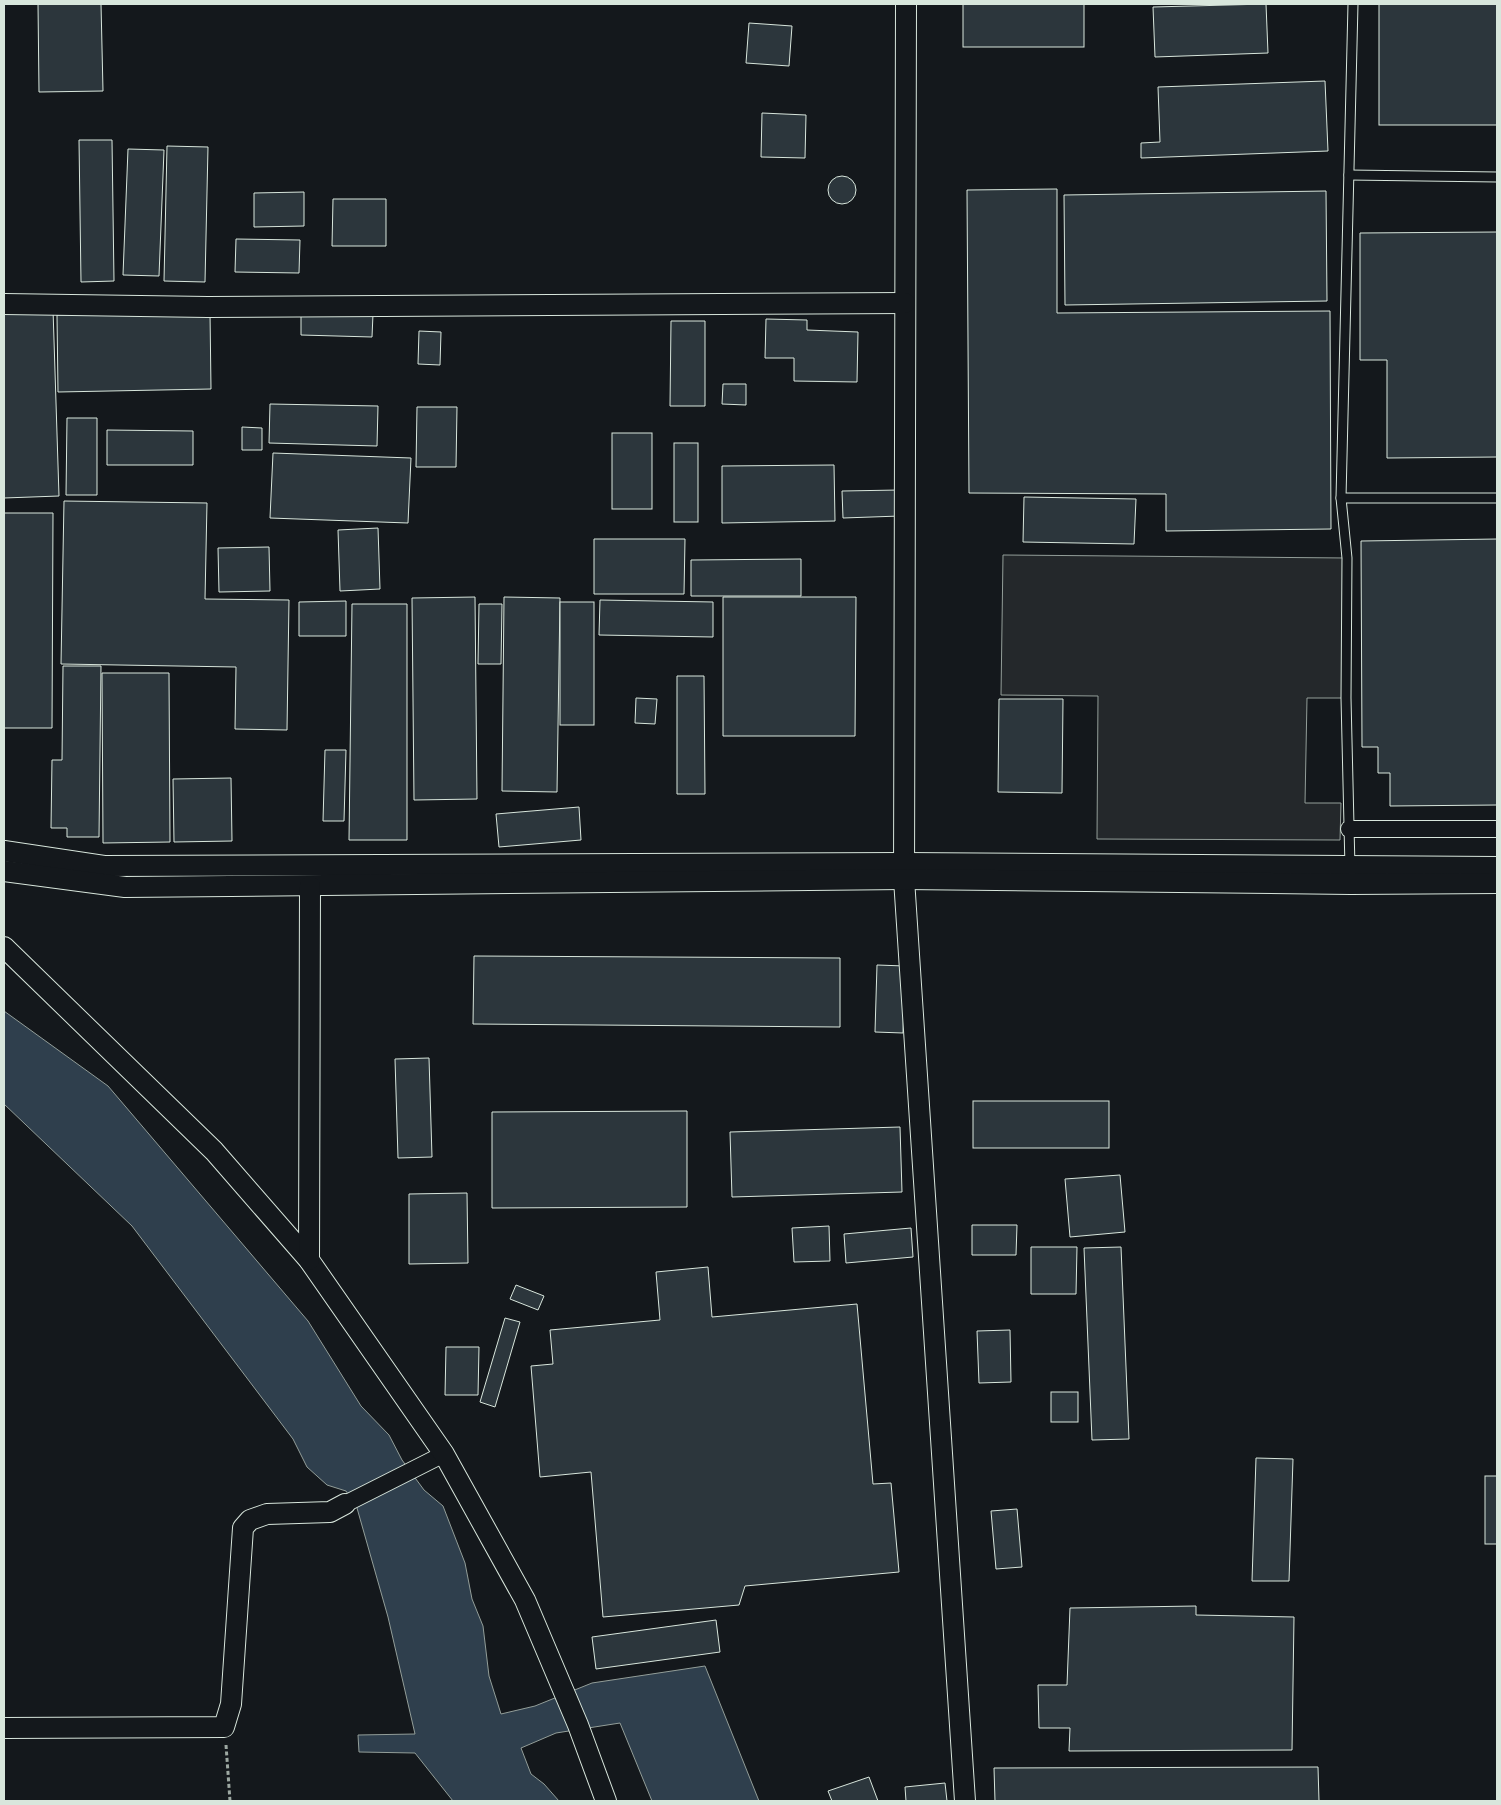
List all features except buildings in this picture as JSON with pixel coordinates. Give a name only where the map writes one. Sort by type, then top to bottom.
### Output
[{"type":"street","points":[[906,4],[904,871],[965,1801]]},
{"type":"street","points":[[4,304],[208,307],[905,303]]},
{"type":"street","points":[[1349,829],[1497,829]]},
{"type":"street","points":[[4,851],[104,866],[1351,875],[1497,883]]},
{"type":"street","points":[[1351,875],[1497,867]]},
{"type":"street","points":[[4,871],[125,888],[310,886],[904,871]]},
{"type":"street","points":[[309,1260],[310,886]]},
{"type":"street","points":[[4,947],[214,1151],[309,1260],[444,1454],[525,1600],[578,1725],[606,1801]]},
{"type":"street","points":[[4,1728],[224,1727],[231,1704],[243,1528],[250,1520],[268,1514],[330,1512],[422,1467],[444,1454]]},
{"type":"lane","points":[[1351,875],[1346,698],[1347,558],[1341,498],[1353,4]]},
{"type":"lane","points":[[1349,175],[1497,178]]},
{"type":"lane","points":[[1341,498],[1497,498]]},
{"type":"path","points":[[224,1727],[229,1766],[230,1801]]},
{"type":"shaded area","points":[[1003,555],[1347,558],[1346,698],[1307,698],[1305,803],[1341,803],[1340,840],[1097,839],[1098,696],[1001,695]]},
{"type":"water","points":[[4,1011],[108,1086],[308,1321],[361,1406],[389,1435],[402,1460],[424,1490],[443,1506],[465,1563],[472,1599],[483,1626],[489,1676],[501,1714],[535,1706],[592,1683],[705,1666],[759,1801],[652,1801],[620,1723],[556,1733],[521,1748],[531,1774],[544,1784],[559,1801],[453,1801],[415,1753],[359,1752],[358,1735],[415,1734],[388,1617],[357,1508],[346,1491],[327,1485],[307,1467],[293,1439],[132,1226],[4,1104]]}]
